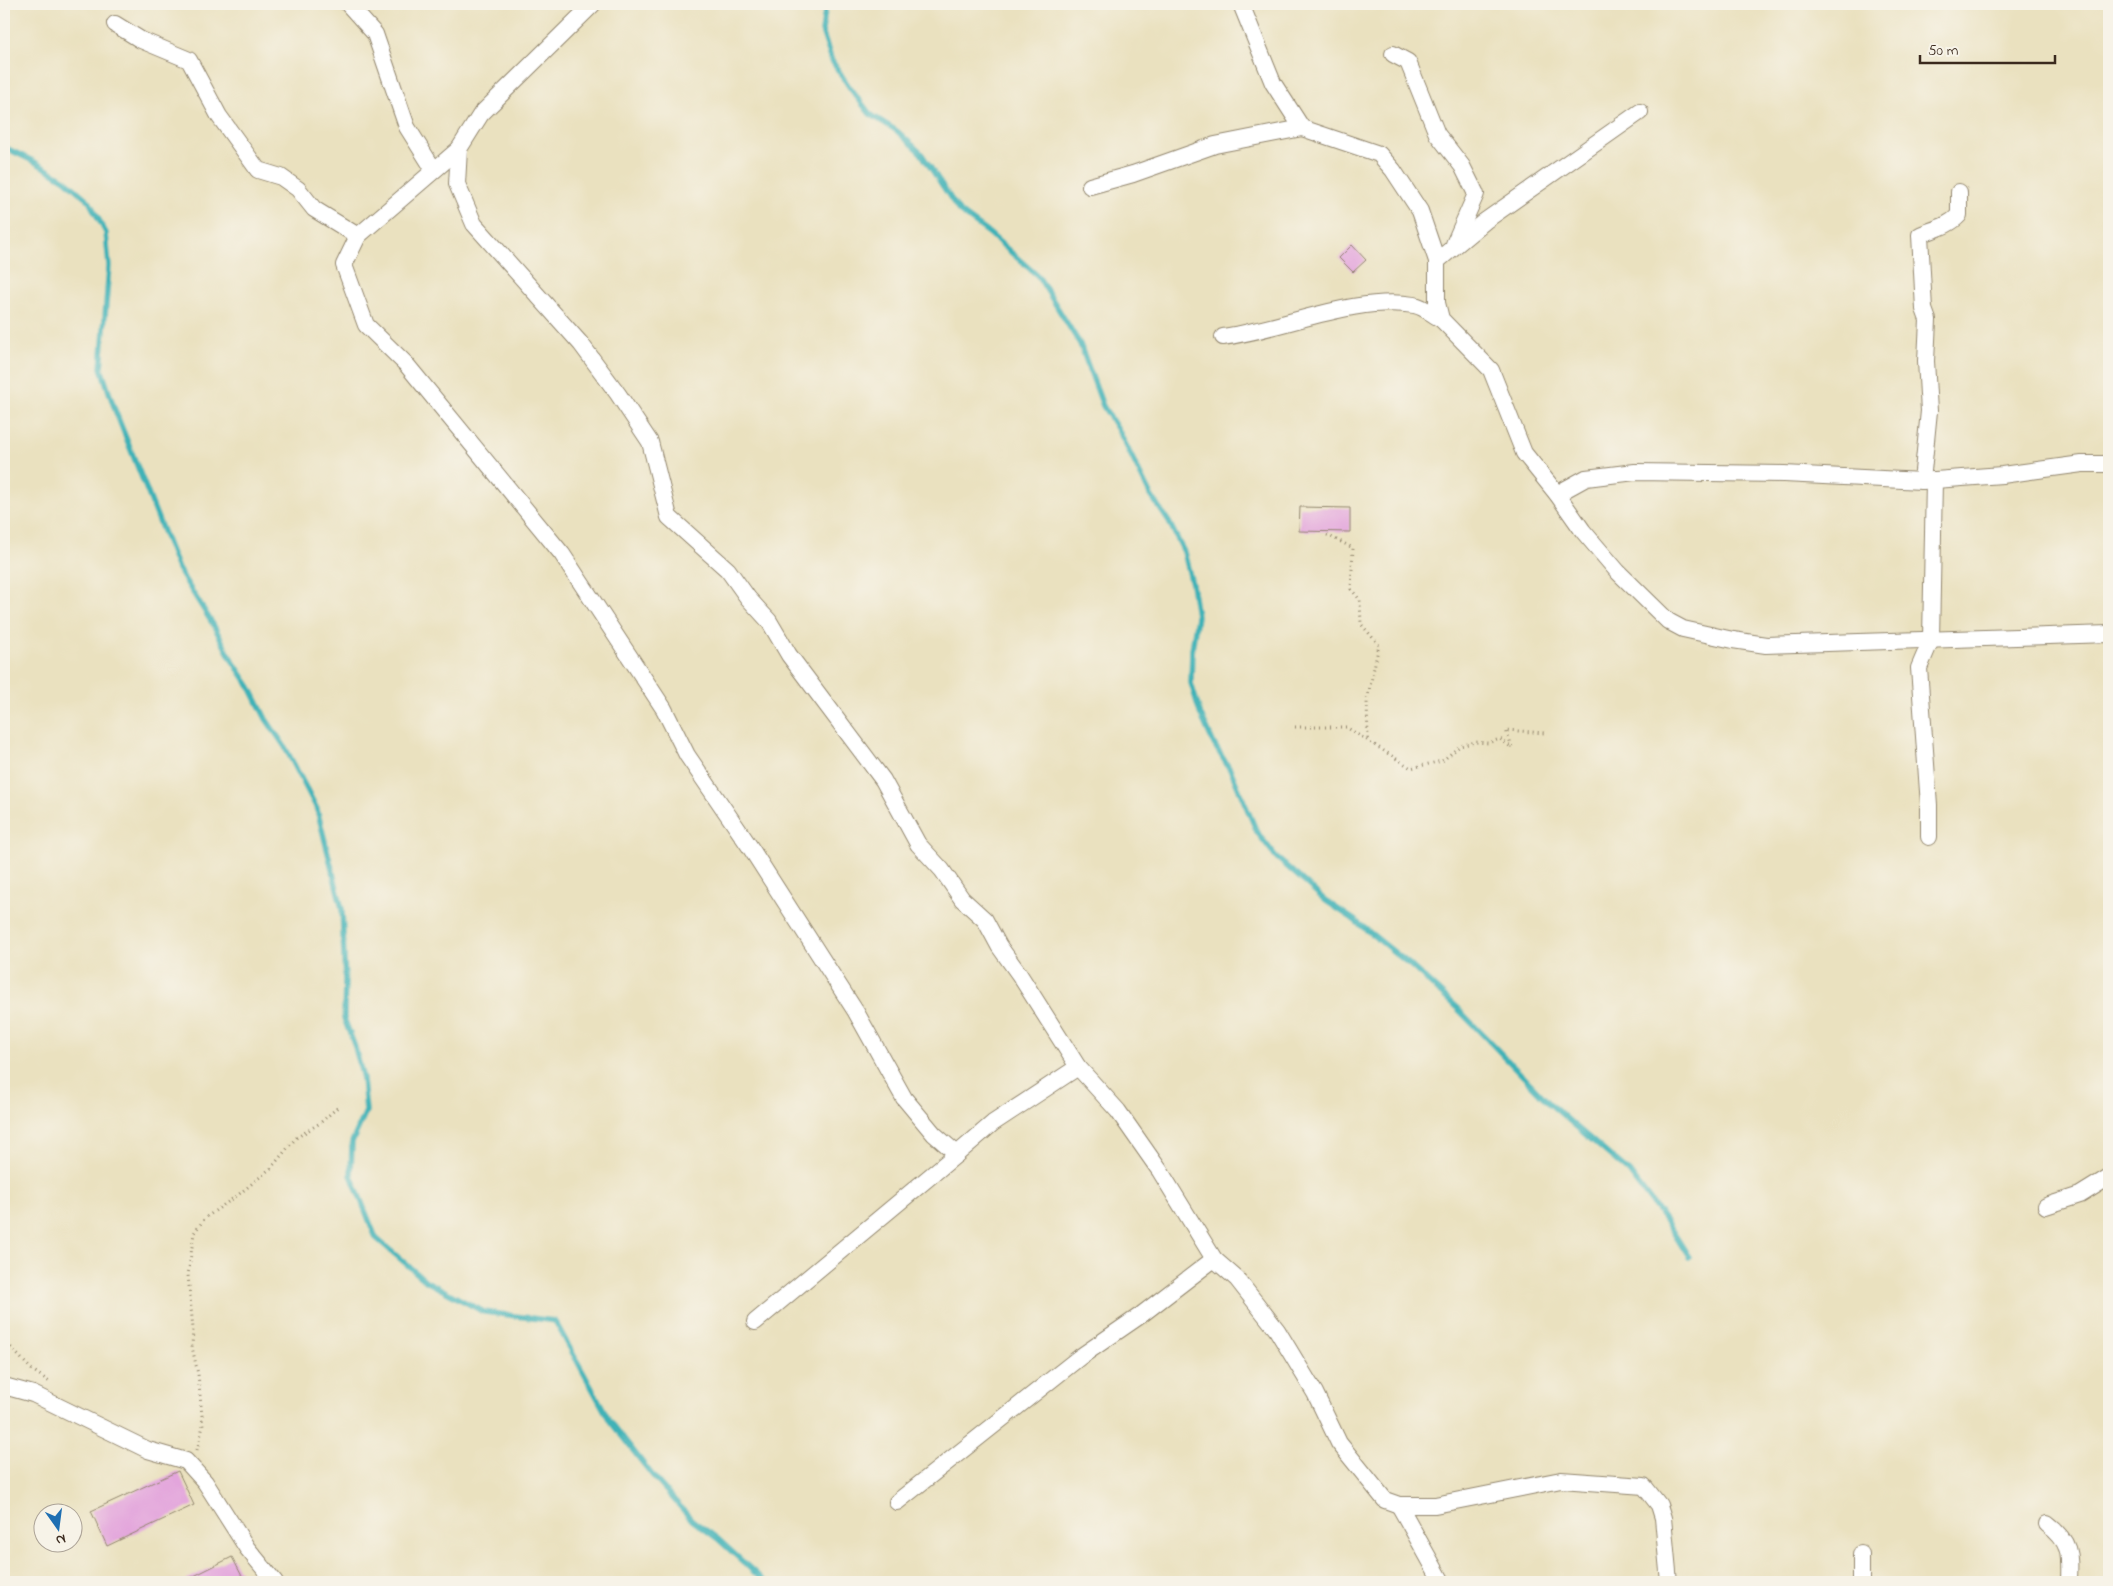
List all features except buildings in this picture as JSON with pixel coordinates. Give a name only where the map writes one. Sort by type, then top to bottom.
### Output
[{"type":"street","points":[[348,4],[375,34],[407,127],[434,170]]},
{"type":"street","points":[[593,4],[481,114],[459,149],[358,236],[344,265],[366,325],[406,364],[562,554],[664,709],[687,755],[750,847],[856,1012],[904,1098],[934,1134],[957,1154]]},
{"type":"street","points":[[1241,4],[1273,83],[1302,128]]},
{"type":"street","points":[[114,24],[141,40],[189,60],[219,116],[258,170],[281,177],[298,189],[314,209],[358,236]]},
{"type":"street","points":[[1394,54],[1408,62],[1437,134],[1462,166],[1476,194],[1453,248]]},
{"type":"street","points":[[1437,261],[1486,221],[1640,112]]},
{"type":"street","points":[[1090,186],[1133,174],[1216,145],[1302,128],[1379,154],[1394,170],[1420,211],[1437,261],[1437,303],[1441,319]]},
{"type":"street","points":[[459,149],[457,184],[474,224],[581,344],[618,394],[650,442],[670,517],[728,570],[748,598],[769,621],[789,655],[883,780],[918,844],[942,870],[962,899],[985,920],[999,946],[1020,974],[1078,1067],[1124,1119],[1160,1171],[1214,1259],[1237,1279],[1277,1330],[1315,1393],[1339,1443],[1385,1500],[1399,1505],[1435,1505],[1561,1480],[1644,1486],[1659,1505],[1663,1518],[1669,1582]]},
{"type":"street","points":[[1929,837],[1929,805],[1919,668],[1931,640],[1928,480],[1929,411],[1926,361],[1928,320],[1924,309],[1920,235],[1937,227],[1951,224],[1959,215],[1959,192]]},
{"type":"street","points":[[1224,337],[1248,334],[1365,304],[1416,305],[1441,319],[1491,370],[1524,453],[1557,494],[1583,531],[1618,572],[1668,622],[1684,629],[1766,645],[2109,634]]},
{"type":"street","points":[[1557,494],[1586,478],[1635,472],[1784,474],[1928,480],[2002,475],[2082,464],[2109,464]]},
{"type":"street","points":[[755,1322],[994,1123],[1078,1067]]},
{"type":"street","points":[[2046,1206],[2080,1195],[2109,1177]]},
{"type":"street","points":[[897,1502],[1080,1357],[1142,1315],[1214,1259]]},
{"type":"street","points":[[4,1386],[33,1394],[148,1450],[186,1461],[205,1482],[248,1548],[275,1582]]},
{"type":"street","points":[[1399,1505],[1442,1582]]},
{"type":"street","points":[[2047,1524],[2062,1535],[2068,1552],[2069,1582]]},
{"type":"street","points":[[1860,1554],[1860,1582]]},
{"type":"path","points":[[1327,535],[1353,548],[1352,589],[1360,600],[1361,624],[1379,645],[1367,700],[1368,741]]},
{"type":"path","points":[[1295,728],[1346,727],[1411,768],[1442,761],[1460,746],[1476,742],[1488,743],[1500,739],[1512,748],[1506,730],[1545,733]]},
{"type":"path","points":[[193,1468],[203,1426],[198,1374],[192,1347],[193,1329],[188,1275],[194,1233],[205,1218],[238,1195],[270,1168],[296,1138],[339,1106]]},
{"type":"path","points":[[4,1340],[31,1369],[52,1383]]},
{"type":"waterway","points":[[826,4],[822,31],[832,61],[850,88],[870,114],[897,131],[921,153],[959,211],[989,233],[1038,276],[1080,344],[1103,406],[1120,433],[1150,494],[1169,522],[1184,552],[1197,616],[1192,650],[1191,683],[1200,713],[1214,744],[1231,771],[1257,832],[1277,858],[1326,901],[1353,919],[1409,964],[1458,1009],[1551,1105],[1629,1172],[1668,1224],[1689,1257]]},
{"type":"waterway","points":[[4,147],[35,162],[65,180],[89,201],[106,233],[109,266],[101,368],[115,410],[178,569],[250,687],[266,719],[285,747],[317,809],[342,909],[345,981],[344,1018],[355,1047],[363,1079],[366,1111],[352,1142],[351,1175],[376,1238],[426,1281],[484,1312],[555,1321],[610,1421],[653,1476],[692,1520],[718,1539],[765,1582]]}]
